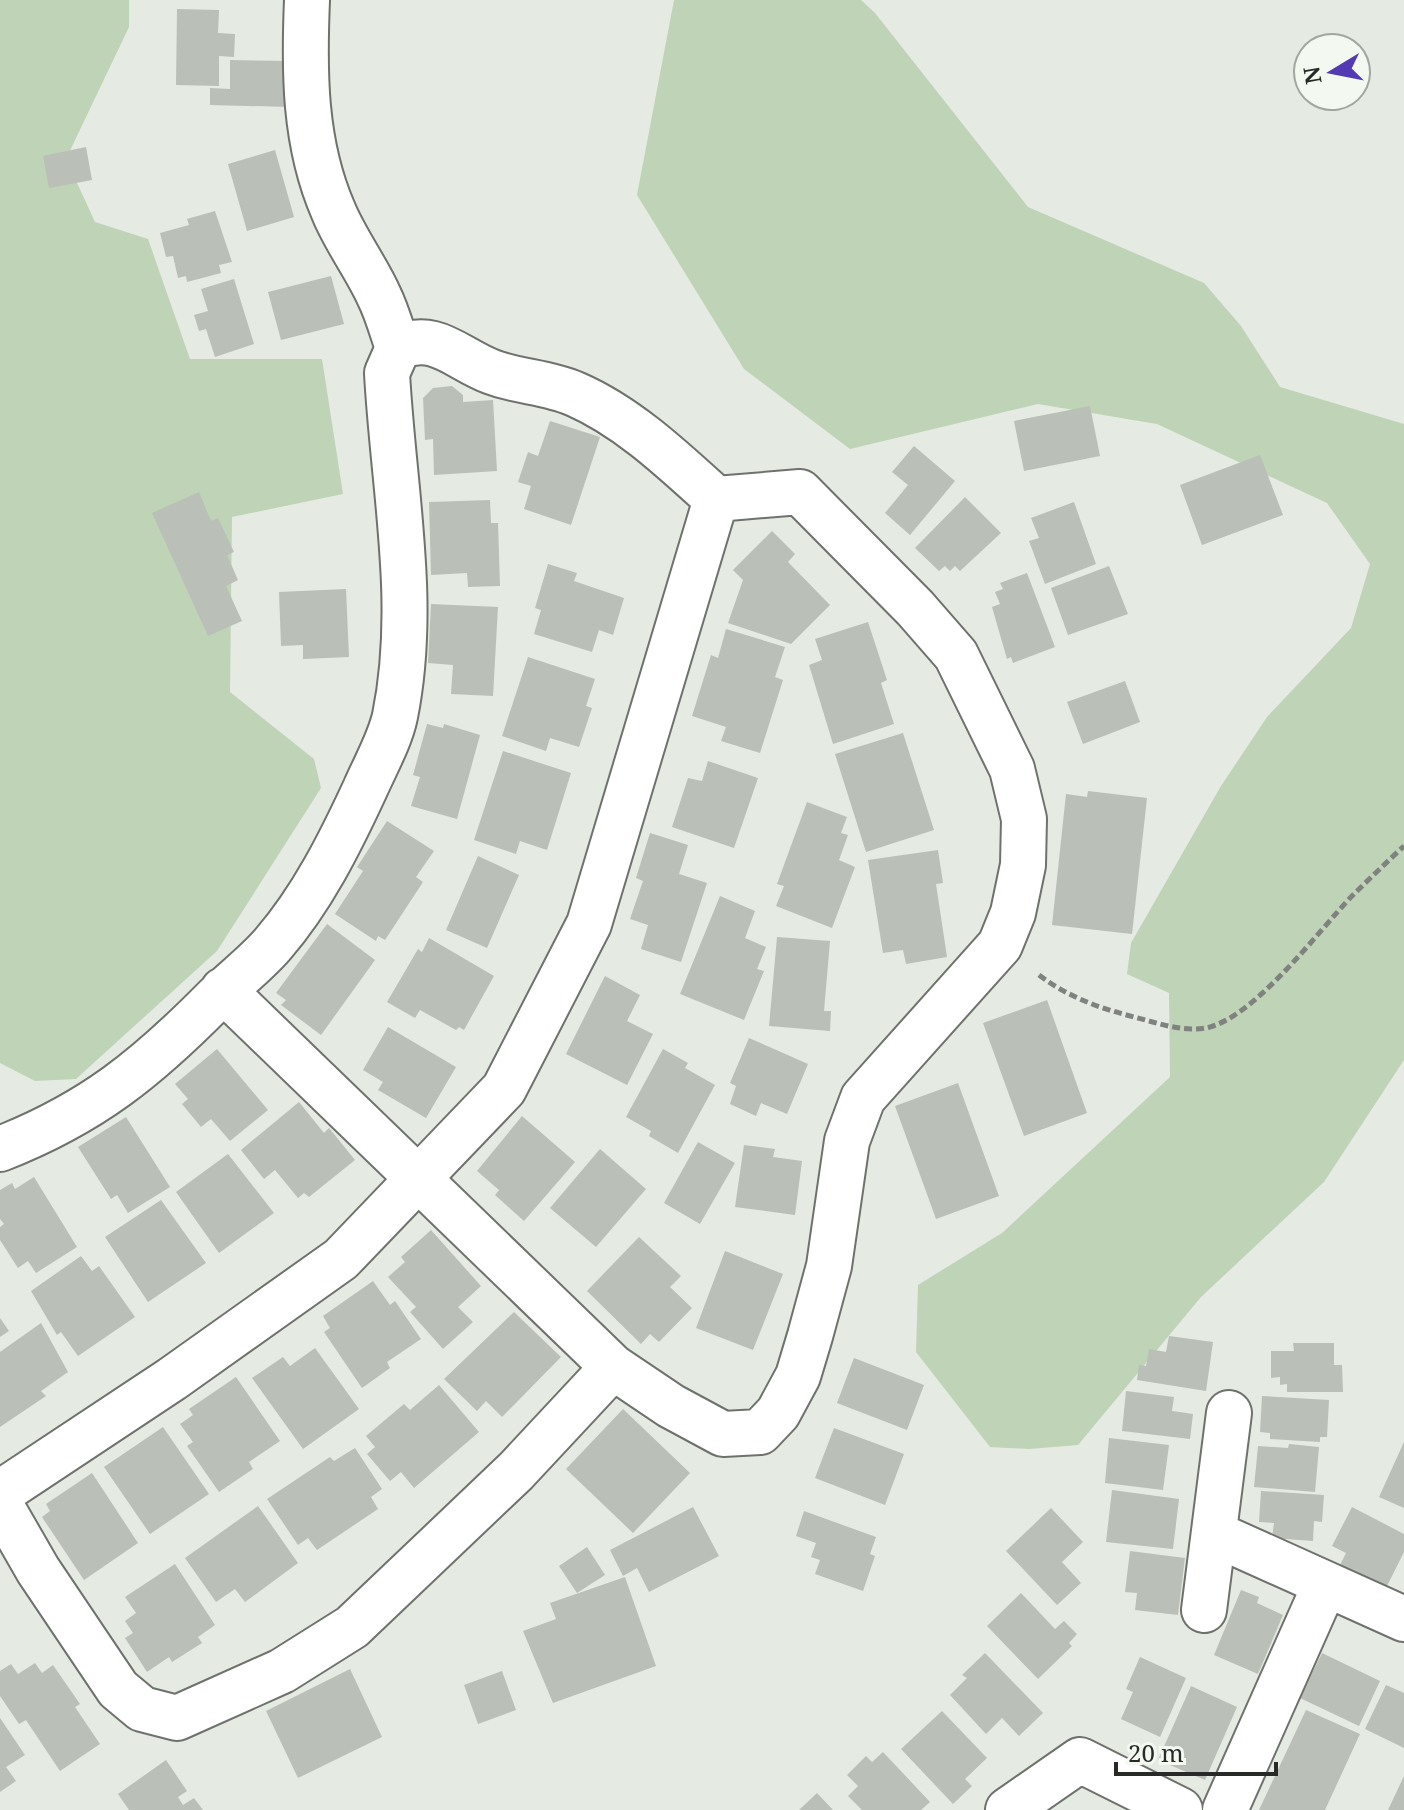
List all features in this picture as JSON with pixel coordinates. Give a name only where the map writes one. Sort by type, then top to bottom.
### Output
[{"type":"street","points":[[307,0],[304,59],[308,114],[318,166],[333,211],[381,298],[398,348]]},
{"type":"street","points":[[0,1149],[31,1137],[109,1095],[176,1039],[223,990],[272,945],[311,891],[344,836],[394,719],[402,663],[404,605],[387,373],[398,348],[415,339],[435,343],[494,374],[575,394],[635,431],[716,499],[800,492],[915,608],[956,655],[991,719],[1012,769],[1024,819],[1023,865],[1013,913],[1000,945],[863,1098],[847,1141],[829,1266],[798,1376],[778,1413],[760,1432],[723,1434],[671,1406],[613,1367],[421,1178],[223,990]]},
{"type":"street","points":[[0,1493],[172,1379],[341,1259],[504,1089],[589,924],[716,499]]},
{"type":"street","points":[[0,1504],[38,1570],[118,1689],[142,1709],[177,1718],[282,1671],[352,1627],[516,1471],[613,1367]]},
{"type":"street","points":[[1204,1610],[1229,1413]]},
{"type":"street","points":[[1215,1534],[1404,1619]]},
{"type":"street","points":[[1225,1810],[1325,1585]]},
{"type":"street","points":[[1008,1810],[1080,1760],[1180,1810]]},
{"type":"path","points":[[1000,945],[1069,996],[1184,1030],[1210,1027],[1234,1014],[1291,966],[1350,898],[1404,846]]},
{"type":"green space","points":[[0,0],[129,0],[129,27],[66,159],[95,222],[148,239],[190,359],[322,359],[343,494],[232,517],[230,692],[314,759],[321,788],[217,951],[76,1079],[35,1081],[0,1063]]},
{"type":"green space","points":[[674,0],[861,0],[875,13],[1028,207],[1204,283],[1241,326],[1280,387],[1404,424],[1404,1060],[1324,1182],[1201,1297],[1078,1445],[1029,1449],[990,1447],[916,1352],[918,1285],[1002,1233],[1170,1077],[1169,993],[1127,974],[1131,943],[1221,786],[1267,717],[1351,628],[1370,564],[1327,503],[1157,424],[1038,404],[850,449],[744,369],[637,195]]},
{"type":"building","points":[[177,9],[219,10],[218,33],[235,34],[234,57],[219,56],[219,86],[176,85]]},
{"type":"building","points":[[230,60],[291,61],[291,107],[210,105],[210,88],[230,89]]},
{"type":"building","points":[[86,147],[92,180],[49,188],[43,156]]},
{"type":"building","points":[[275,150],[294,217],[247,231],[228,164]]},
{"type":"building","points":[[215,211],[232,262],[219,265],[221,273],[187,282],[186,276],[178,278],[173,256],[166,257],[160,233],[189,225],[187,219]]},
{"type":"building","points":[[331,276],[344,324],[281,340],[268,292]]},
{"type":"building","points":[[234,279],[254,344],[215,357],[206,329],[199,331],[194,315],[208,311],[201,289]]},
{"type":"building","points":[[452,386],[463,395],[463,402],[493,400],[497,471],[434,475],[433,439],[425,440],[423,398],[433,388]]},
{"type":"building","points":[[1090,406],[1100,456],[1024,471],[1014,421]]},
{"type":"building","points":[[550,421],[600,437],[571,525],[524,509],[531,486],[518,482],[528,452],[538,456]]},
{"type":"building","points":[[914,446],[955,481],[910,535],[885,513],[908,485],[892,472]]},
{"type":"building","points":[[1260,455],[1283,515],[1202,545],[1180,485]]},
{"type":"building","points":[[199,492],[211,521],[218,518],[234,552],[227,555],[238,580],[226,586],[242,621],[208,636],[152,513]]},
{"type":"building","points":[[965,497],[1001,533],[960,571],[955,566],[950,571],[945,566],[939,571],[915,548]]},
{"type":"building","points":[[490,500],[491,523],[498,523],[500,586],[468,587],[467,573],[431,575],[429,502]]},
{"type":"building","points":[[1074,502],[1096,564],[1045,584],[1029,541],[1039,538],[1031,518]]},
{"type":"building","points":[[772,531],[795,554],[788,562],[830,605],[791,644],[728,623],[743,580],[733,570]]},
{"type":"building","points":[[548,564],[577,573],[574,581],[624,598],[613,635],[599,630],[592,652],[534,634],[541,610],[535,608]]},
{"type":"building","points":[[1109,566],[1128,614],[1068,635],[1051,588]]},
{"type":"building","points":[[1027,573],[1055,647],[1013,663],[1011,657],[1007,659],[992,607],[1000,604],[995,592],[1003,589],[1000,583]]},
{"type":"building","points":[[346,589],[349,657],[303,659],[303,645],[281,646],[279,592]]},
{"type":"building","points":[[431,604],[498,607],[493,696],[451,694],[453,665],[428,663]]},
{"type":"building","points":[[868,622],[887,680],[881,683],[894,724],[833,744],[809,665],[822,660],[815,639]]},
{"type":"building","points":[[726,629],[785,647],[775,677],[783,680],[760,753],[721,741],[726,727],[692,716],[711,655],[718,658]]},
{"type":"building","points":[[528,657],[595,679],[586,706],[592,708],[579,747],[550,738],[546,751],[502,736]]},
{"type":"building","points":[[1125,681],[1140,722],[1083,744],[1067,702]]},
{"type":"building","points":[[427,724],[443,728],[444,724],[480,735],[457,819],[411,806],[420,777],[413,775]]},
{"type":"building","points":[[903,733],[934,830],[866,852],[835,754]]},
{"type":"building","points":[[503,751],[571,773],[547,850],[520,841],[516,854],[474,840]]},
{"type":"building","points":[[708,761],[758,778],[734,848],[672,827],[688,778],[702,781]]},
{"type":"building","points":[[1088,791],[1147,798],[1132,934],[1052,925],[1066,794],[1087,797]]},
{"type":"building","points":[[807,802],[847,817],[841,833],[848,835],[839,860],[855,867],[832,928],[776,906],[784,886],[777,884]]},
{"type":"building","points":[[387,821],[434,851],[416,877],[423,882],[385,940],[378,936],[376,941],[335,914],[363,871],[357,867]]},
{"type":"building","points":[[650,833],[688,845],[679,874],[707,883],[681,962],[641,949],[648,925],[630,919],[643,881],[636,878]]},
{"type":"building","points":[[938,850],[943,883],[936,884],[947,957],[906,964],[903,950],[883,953],[868,860]]},
{"type":"building","points":[[478,856],[519,875],[487,948],[446,930]]},
{"type":"building","points":[[720,896],[755,911],[745,938],[766,947],[757,969],[764,971],[744,1020],[680,994]]},
{"type":"building","points":[[327,924],[375,960],[321,1035],[281,1005],[286,1000],[276,993]]},
{"type":"building","points":[[777,937],[830,941],[824,1011],[831,1011],[830,1031],[769,1026]]},
{"type":"building","points":[[429,938],[494,976],[464,1030],[459,1027],[456,1030],[420,1010],[415,1018],[387,1002],[418,949],[422,952]]},
{"type":"building","points":[[605,976],[640,995],[627,1021],[653,1034],[627,1085],[566,1054]]},
{"type":"building","points":[[1047,1000],[1087,1113],[1024,1136],[983,1023]]},
{"type":"building","points":[[388,1027],[456,1067],[426,1118],[378,1090],[383,1082],[363,1070]]},
{"type":"building","points":[[749,1038],[808,1064],[787,1114],[761,1103],[756,1116],[730,1104],[736,1086],[730,1083]]},
{"type":"building","points":[[217,1049],[268,1110],[230,1141],[211,1119],[201,1127],[182,1104],[188,1099],[175,1084]]},
{"type":"building","points":[[663,1049],[688,1063],[685,1068],[715,1085],[678,1153],[649,1136],[651,1131],[626,1117]]},
{"type":"building","points":[[958,1083],[999,1196],[936,1219],[895,1106]]},
{"type":"building","points":[[299,1102],[324,1133],[329,1128],[355,1160],[309,1197],[304,1193],[298,1198],[275,1170],[264,1179],[241,1150]]},
{"type":"building","points":[[522,1116],[575,1162],[524,1221],[495,1195],[499,1190],[477,1171]]},
{"type":"building","points":[[126,1117],[170,1187],[128,1213],[117,1195],[111,1199],[78,1147]]},
{"type":"building","points":[[698,1142],[735,1163],[700,1224],[664,1203]]},
{"type":"building","points":[[744,1145],[775,1149],[773,1157],[802,1161],[795,1215],[735,1207]]},
{"type":"building","points":[[600,1149],[646,1189],[596,1247],[550,1208]]},
{"type":"building","points":[[228,1154],[274,1213],[219,1253],[176,1192]]},
{"type":"building","points":[[34,1177],[77,1247],[36,1273],[28,1261],[18,1268],[0,1240],[0,1227],[4,1224],[0,1219],[0,1190],[12,1183],[15,1189]]},
{"type":"building","points":[[161,1200],[206,1263],[148,1302],[105,1237]]},
{"type":"building","points":[[431,1230],[481,1286],[458,1307],[473,1322],[443,1349],[410,1312],[416,1307],[388,1277],[405,1262],[401,1257]]},
{"type":"building","points":[[639,1237],[681,1276],[670,1287],[692,1308],[659,1342],[650,1334],[641,1344],[587,1291]]},
{"type":"building","points":[[725,1251],[783,1274],[753,1350],[696,1328]]},
{"type":"building","points":[[81,1256],[92,1271],[99,1266],[135,1317],[78,1356],[61,1332],[57,1335],[31,1291]]},
{"type":"building","points":[[373,1281],[390,1305],[395,1301],[421,1339],[387,1362],[390,1368],[362,1388],[324,1332],[330,1328],[323,1316]]},
{"type":"building","points":[[514,1312],[561,1357],[502,1417],[486,1401],[477,1411],[444,1379]]},
{"type":"building","points":[[0,1318],[9,1331],[0,1337]]},
{"type":"building","points":[[41,1323],[68,1372],[41,1391],[46,1396],[0,1427],[0,1352]]},
{"type":"building","points":[[1169,1336],[1213,1342],[1206,1391],[1137,1380],[1139,1365],[1146,1366],[1149,1349],[1166,1352]]},
{"type":"building","points":[[1293,1343],[1334,1343],[1334,1365],[1342,1365],[1343,1392],[1287,1392],[1287,1384],[1280,1385],[1280,1377],[1271,1378],[1271,1351],[1294,1351]]},
{"type":"building","points":[[315,1348],[359,1409],[303,1449],[252,1378],[283,1357],[290,1366]]},
{"type":"building","points":[[854,1358],[924,1385],[907,1430],[837,1403]]},
{"type":"building","points":[[236,1377],[280,1441],[249,1462],[253,1469],[219,1492],[187,1446],[193,1442],[180,1424],[193,1415],[189,1409]]},
{"type":"building","points":[[439,1385],[479,1432],[414,1488],[401,1472],[390,1481],[367,1454],[375,1447],[366,1436],[404,1404],[410,1410]]},
{"type":"building","points":[[1126,1391],[1174,1397],[1172,1411],[1193,1414],[1190,1439],[1122,1431]]},
{"type":"building","points":[[1262,1396],[1329,1400],[1327,1437],[1320,1437],[1320,1442],[1270,1439],[1270,1433],[1260,1432]]},
{"type":"building","points":[[623,1409],[690,1473],[633,1533],[566,1469]]},
{"type":"building","points":[[163,1427],[209,1494],[150,1534],[104,1467]]},
{"type":"building","points":[[834,1428],[904,1454],[885,1505],[815,1478]]},
{"type":"building","points":[[1109,1438],[1169,1445],[1163,1490],[1105,1483]]},
{"type":"building","points":[[1404,1442],[1404,1508],[1379,1497]]},
{"type":"building","points":[[1289,1444],[1319,1447],[1315,1492],[1254,1487],[1258,1446],[1288,1448]]},
{"type":"building","points":[[355,1448],[382,1489],[371,1497],[378,1509],[317,1550],[308,1538],[298,1545],[267,1499],[330,1457],[334,1461]]},
{"type":"building","points":[[92,1473],[138,1543],[84,1580],[42,1517],[50,1511],[46,1504]]},
{"type":"building","points":[[1112,1490],[1179,1499],[1173,1549],[1106,1542]]},
{"type":"building","points":[[1261,1491],[1324,1495],[1322,1522],[1314,1521],[1313,1541],[1272,1538],[1274,1523],[1259,1522]]},
{"type":"building","points":[[258,1506],[298,1563],[245,1602],[235,1589],[216,1602],[185,1558]]},
{"type":"building","points":[[693,1507],[719,1556],[649,1592],[637,1568],[623,1576],[610,1550]]},
{"type":"building","points":[[1352,1507],[1404,1534],[1404,1552],[1385,1590],[1339,1567],[1346,1553],[1332,1546]]},
{"type":"building","points":[[1051,1508],[1083,1542],[1062,1562],[1081,1583],[1057,1605],[1006,1551]]},
{"type":"building","points":[[804,1511],[876,1537],[870,1554],[875,1556],[863,1591],[815,1574],[820,1560],[811,1557],[816,1543],[796,1536]]},
{"type":"building","points":[[587,1547],[605,1575],[577,1593],[559,1566]]},
{"type":"building","points":[[1130,1551],[1185,1558],[1178,1615],[1135,1610],[1137,1593],[1125,1592]]},
{"type":"building","points":[[175,1564],[215,1625],[198,1637],[202,1643],[172,1662],[169,1657],[147,1672],[125,1638],[133,1633],[125,1621],[136,1613],[125,1597]]},
{"type":"building","points":[[625,1577],[656,1666],[553,1703],[523,1631],[556,1619],[550,1603]]},
{"type":"building","points":[[1241,1590],[1259,1597],[1257,1603],[1283,1615],[1258,1674],[1214,1655]]},
{"type":"building","points":[[1021,1593],[1055,1629],[1064,1621],[1077,1634],[1069,1643],[1072,1646],[1038,1679],[987,1626]]},
{"type":"building","points":[[985,1653],[1043,1713],[1019,1736],[1002,1718],[986,1734],[950,1695],[967,1678],[962,1675]]},
{"type":"building","points":[[1322,1653],[1380,1681],[1359,1726],[1300,1698]]},
{"type":"building","points":[[1140,1657],[1186,1678],[1160,1737],[1121,1719],[1133,1692],[1126,1689]]},
{"type":"building","points":[[35,1663],[42,1673],[53,1665],[80,1704],[75,1707],[100,1744],[60,1771],[26,1720],[19,1724],[0,1696],[0,1671],[11,1664],[18,1674]]},
{"type":"building","points":[[350,1669],[382,1737],[298,1778],[266,1711]]},
{"type":"building","points":[[502,1671],[516,1710],[478,1724],[464,1685]]},
{"type":"building","points":[[1386,1685],[1404,1693],[1404,1748],[1365,1729]]},
{"type":"building","points":[[1191,1686],[1237,1707],[1205,1780],[1158,1760]]},
{"type":"building","points":[[1306,1710],[1360,1734],[1325,1810],[1259,1810]]},
{"type":"building","points":[[942,1711],[987,1758],[965,1779],[972,1786],[953,1804],[901,1749]]},
{"type":"building","points":[[0,1718],[25,1755],[6,1767],[16,1781],[0,1792]]},
{"type":"building","points":[[883,1752],[930,1802],[921,1810],[862,1810],[848,1796],[858,1786],[847,1775],[866,1756],[872,1762]]},
{"type":"building","points":[[166,1760],[187,1791],[178,1797],[183,1805],[194,1798],[203,1810],[129,1810],[118,1794]]},
{"type":"building","points":[[1404,1776],[1404,1810],[1388,1810]]},
{"type":"building","points":[[817,1793],[833,1810],[799,1810]]}]
